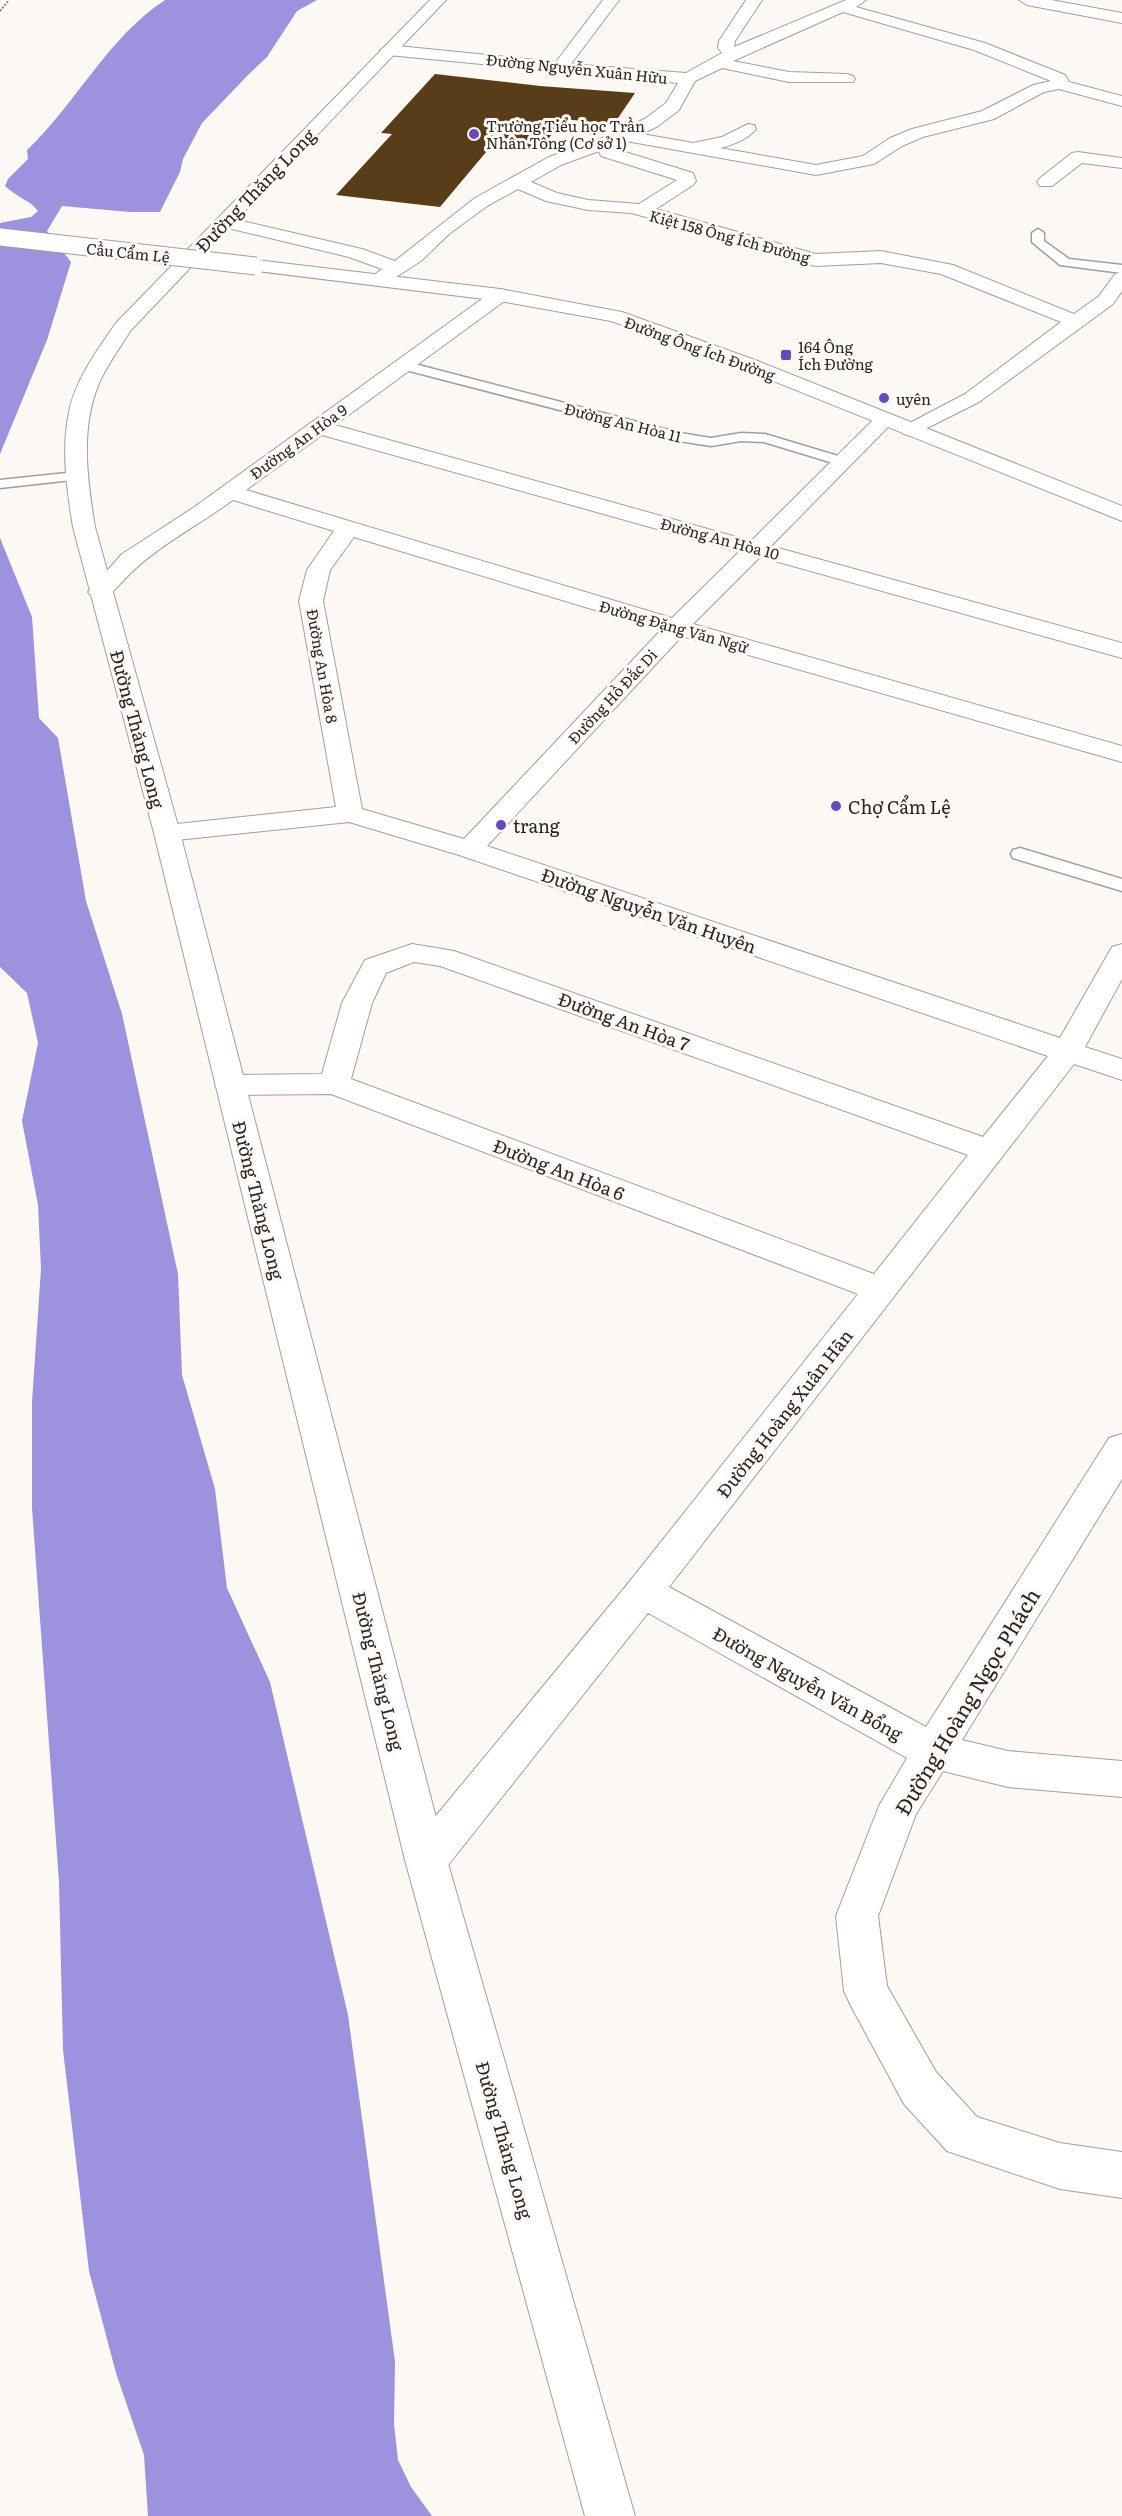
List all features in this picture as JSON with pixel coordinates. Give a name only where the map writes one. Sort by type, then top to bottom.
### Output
[{"type":"street","name":"Đường Thăng Long","points":[[438,0],[145,302],[104,354],[91,378],[79,412],[76,476],[84,527],[100,592],[167,833],[426,1860],[610,2516]]},
{"type":"street","points":[[561,66],[611,0]]},
{"type":"street","points":[[754,0],[727,41],[726,58],[789,77],[847,79]]},
{"type":"street","points":[[1027,0],[1053,2],[1122,18]]},
{"type":"street","name":"Đường Nguyễn Xuân Hữu","points":[[388,50],[666,78],[689,78],[726,58],[851,4]]},
{"type":"street","points":[[851,4],[1027,63],[1059,78],[1061,81],[1059,84]]},
{"type":"street","points":[[378,280],[397,268],[481,202],[555,161],[625,136],[652,122],[673,106],[689,78]]},
{"type":"street","points":[[625,136],[804,169],[829,168],[868,160],[896,142],[918,133],[988,115],[1040,88],[1059,84],[1122,101]]},
{"type":"street","points":[[694,149],[710,143],[727,141],[748,129]]},
{"type":"street","name":"Kiệt 158 Ông Ích Đường","points":[[592,148],[687,177],[687,181],[641,211]]},
{"type":"street","points":[[1046,182],[1078,157],[1122,163]]},
{"type":"street","points":[[517,182],[552,197],[588,205],[632,208],[641,211]]},
{"type":"street","name":"Kiệt 158 Ông Ích Đường","points":[[641,211],[738,236],[814,260],[882,256],[946,269],[1075,321]]},
{"type":"street","points":[[225,222],[356,254],[397,268]]},
{"type":"street","name":"Cầu Cẩm Lệ","points":[[0,237],[256,266]]},
{"type":"street","name":"Đường Ông Ích Đường","points":[[256,266],[500,295],[615,316],[669,334],[1122,514]]},
{"type":"street","points":[[911,430],[972,398],[1106,300],[1122,278]]},
{"type":"street","name":"Đường An Hòa 9","points":[[100,592],[130,560],[201,513],[500,295]]},
{"type":"street","name":"Đường Hồ Đắc Di","points":[[470,849],[676,627],[885,420]]},
{"type":"street","name":"Đường An Hòa 10","points":[[317,428],[1122,651]]},
{"type":"street","name":"Đường Đặng Văn Ngữ","points":[[228,492],[676,627],[1122,754]]},
{"type":"street","name":"Đường An Hòa 8","points":[[349,528],[324,558],[312,582],[311,601],[350,814]]},
{"type":"street","name":"Đường Nguyễn Văn Huyên","points":[[167,833],[350,814],[470,849],[1122,1070]]},
{"type":"street","name":"Đường An Hòa 7","points":[[334,1084],[357,1003],[375,967],[412,953],[444,957],[989,1151]]},
{"type":"street","name":"Đường Hoàng Xuân Hãn","points":[[426,1860],[643,1592],[1067,1052],[1122,953]]},
{"type":"street","name":"Đường An Hòa 6","points":[[230,1085],[334,1084],[881,1290]]},
{"type":"street","name":"Đường Hoàng Ngọc Phách","points":[[1122,1448],[899,1806],[857,1916],[866,1991],[920,2088],[963,2135],[1060,2166],[1122,2175]]},
{"type":"street","name":"Đường Nguyễn Văn Bổng","points":[[643,1592],[932,1751],[1008,1769],[1122,1779]]},
{"type":"lane","points":[[1038,233],[1038,242],[1065,262],[1122,269]]},
{"type":"lane","name":"Đường An Hòa 11","points":[[403,365],[679,437],[711,442],[741,437],[765,438],[843,462]]},
{"type":"lane","points":[[0,484],[76,476]]},
{"type":"lane","points":[[1020,854],[1122,885]]},
{"type":"path","points":[[0,10],[9,0]]},
{"type":"shaded area","points":[[165,0],[317,0],[297,11],[267,57],[202,123],[183,159],[180,172],[160,212],[130,212],[62,206],[47,231],[71,262],[47,340],[0,454],[0,223],[31,217],[38,211],[5,186],[8,179],[28,159],[27,150],[45,132],[109,52],[145,15]]},
{"type":"shaded area","points":[[0,538],[32,617],[39,718],[58,738],[86,901],[122,1014],[178,1274],[182,1375],[215,1489],[227,1588],[270,1682],[348,2015],[395,2362],[394,2424],[398,2460],[411,2487],[432,2516],[148,2516],[144,2455],[116,2373],[89,2271],[63,2050],[59,1882],[32,1508],[32,1402],[41,1269],[38,1205],[22,1121],[38,1043],[27,993],[0,967]]},
{"type":"building","name":"Trường Tiểu học Trần Nhân Tông (Cơ sở 1)","points":[[435,74],[540,86],[635,93],[614,124],[563,119],[540,150],[492,145],[440,207],[336,195],[392,134],[381,133]]},
{"type":"place","name":"Trường Tiểu học Trần Nhân Tông (Cơ sở 1)","points":[[474,134]]},
{"type":"place","name":"164 Ông Ích Đường","points":[[786,355]]},
{"type":"place","name":"uyên","points":[[884,398]]},
{"type":"place","name":"Chợ Cẩm Lệ","points":[[836,806]]},
{"type":"place","name":"trang","points":[[501,825]]}]
